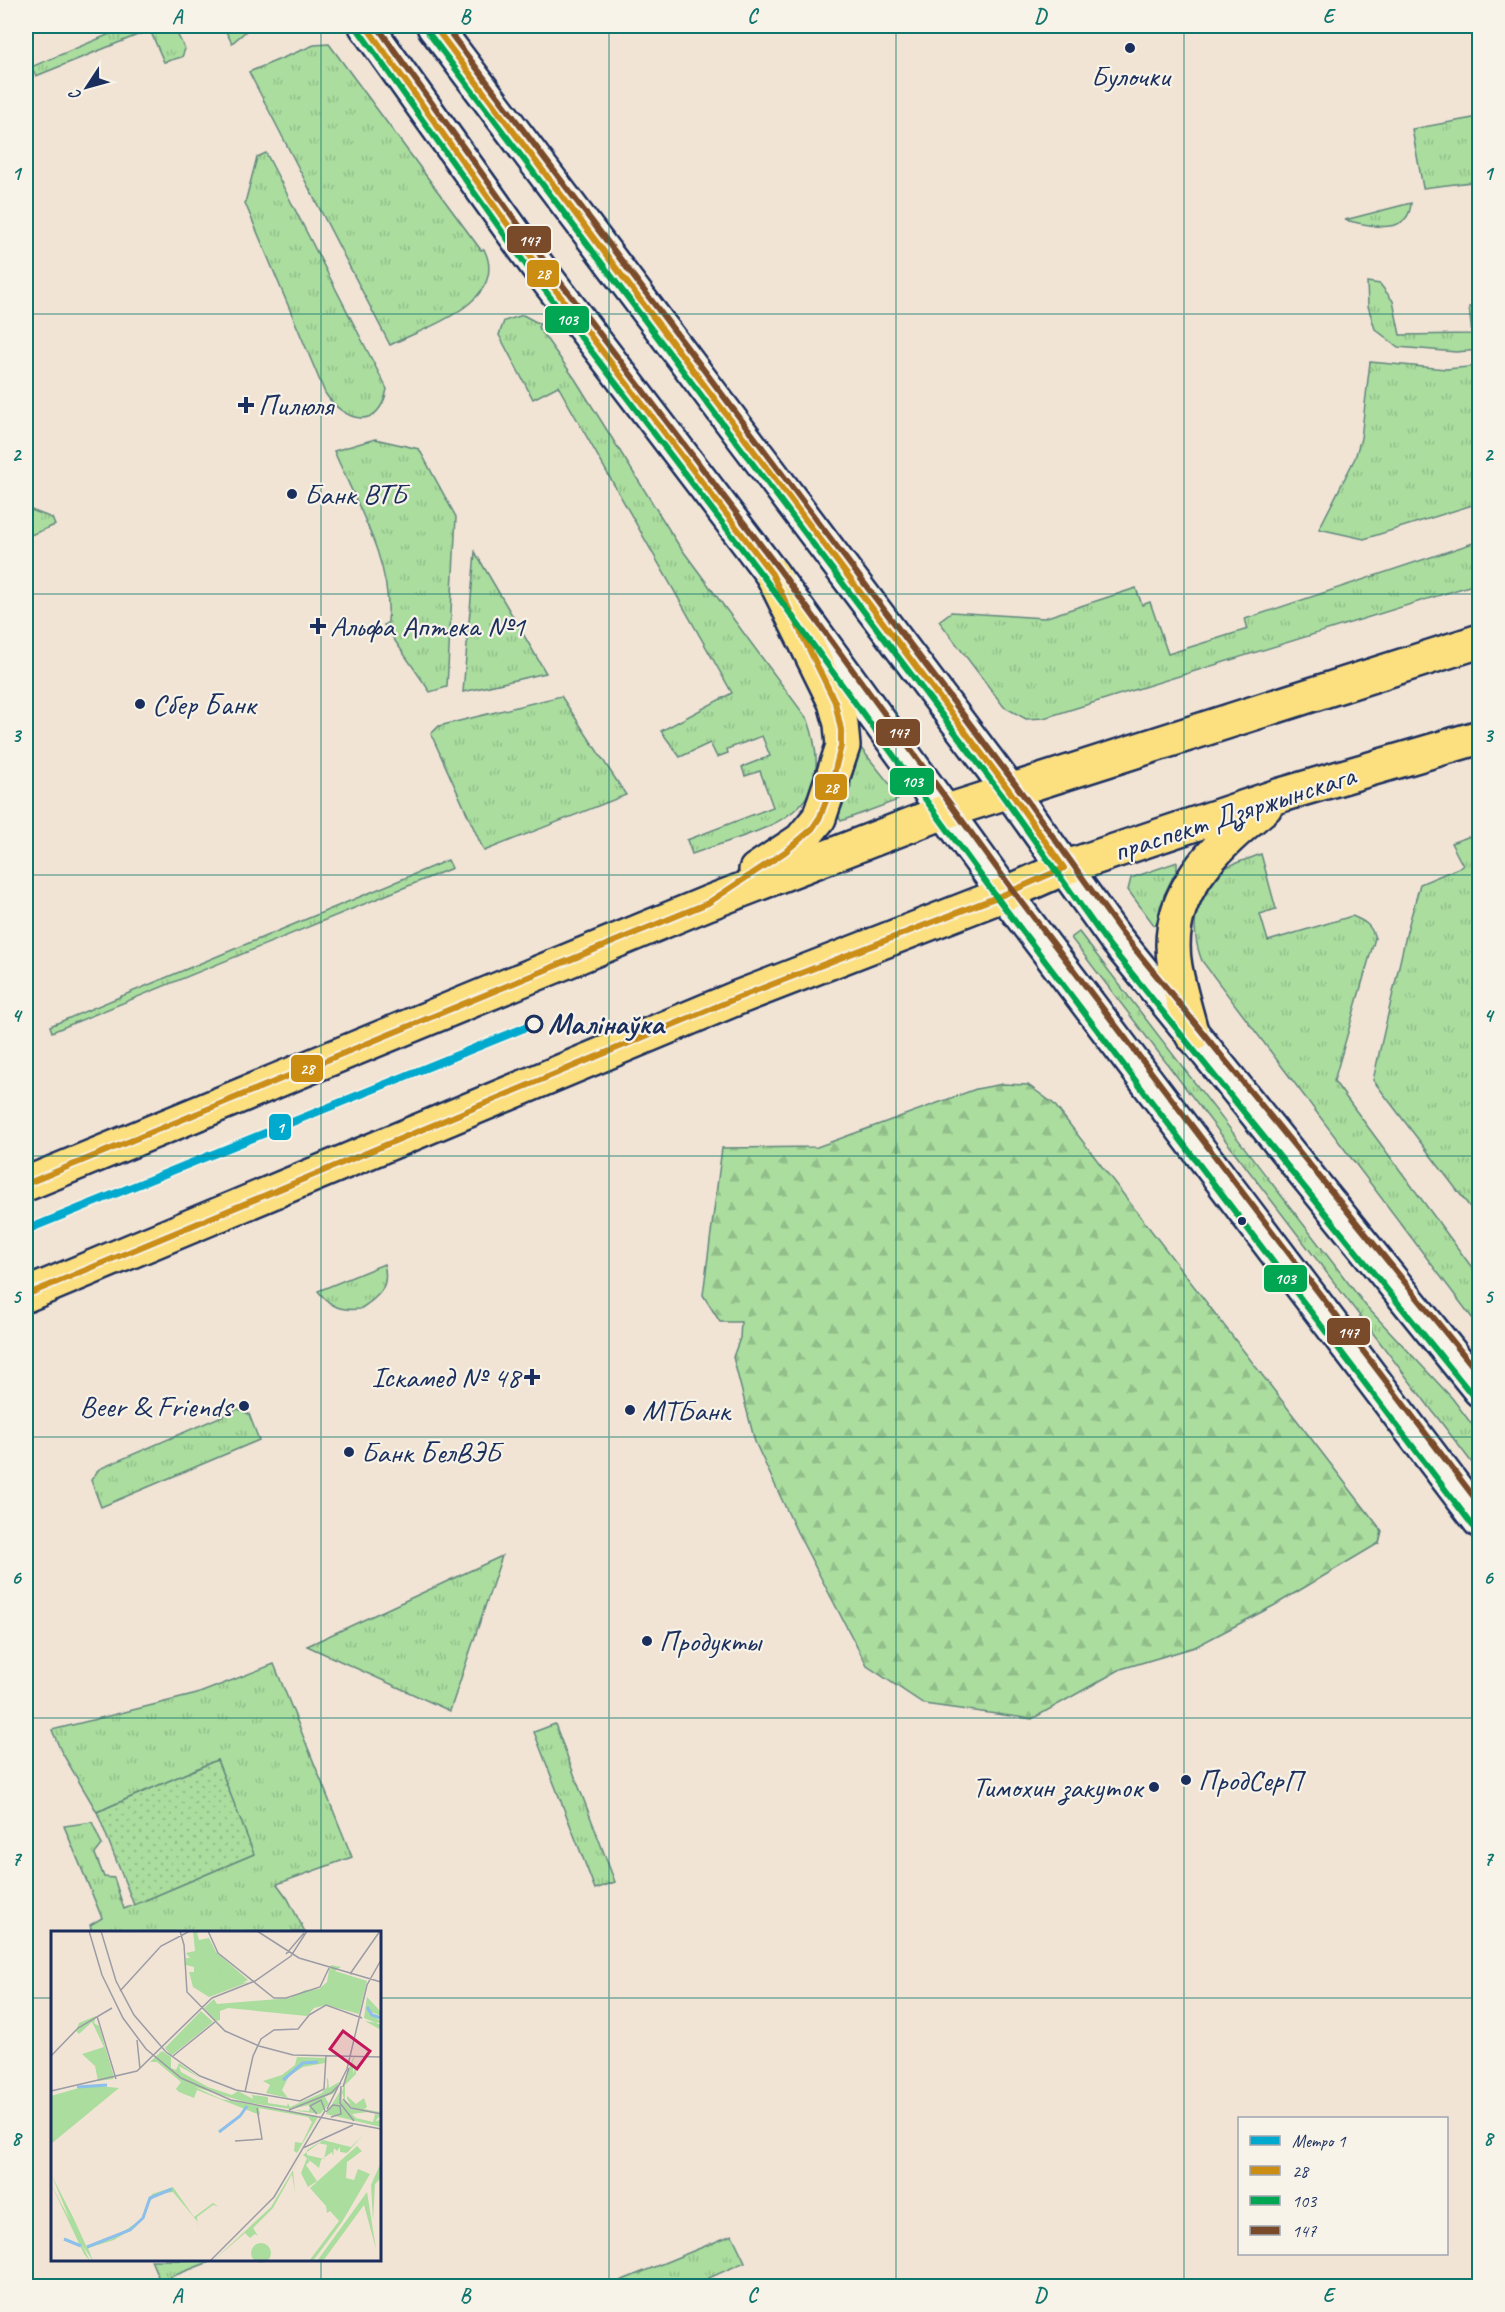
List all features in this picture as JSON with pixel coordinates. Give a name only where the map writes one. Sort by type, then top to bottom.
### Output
[{"type":"main road","points":[[366,26],[538,267],[772,574],[1005,894],[1479,1521]]},
{"type":"main road","points":[[435,26],[1009,790],[1114,938],[1479,1390]]},
{"type":"main road","points":[[708,903],[801,840],[819,818],[843,746],[841,724],[835,702],[772,574]]},
{"type":"main road","points":[[26,1184],[708,903],[944,812],[1479,641]]},
{"type":"main road","name":"праспект Дзяржынскага","points":[[26,1295],[737,998],[1005,894],[1064,868],[1281,795],[1479,737]]},
{"type":"main road","points":[[1192,1035],[1174,966],[1173,943],[1183,894],[1199,868],[1216,849],[1281,795]]},
{"type":"green space","points":[[129,26],[173,26],[185,49],[182,57],[164,62],[150,30],[36,76],[31,67]]},
{"type":"green space","points":[[223,26],[252,26],[232,43]]},
{"type":"green space","points":[[329,44],[481,250],[484,249],[489,268],[485,284],[475,298],[460,310],[390,345],[249,72],[314,45]]},
{"type":"green space","points":[[1479,117],[1479,181],[1423,188],[1412,129]]},
{"type":"green space","points":[[266,153],[387,389],[383,403],[377,412],[369,417],[351,416],[342,411],[325,393],[245,203],[257,157]]},
{"type":"green space","points":[[1411,203],[1403,221],[1395,225],[1375,226],[1345,220]]},
{"type":"green space","points":[[1367,282],[1380,284],[1393,301],[1400,335],[1472,334],[1469,307],[1479,306],[1479,350],[1456,352],[1398,347],[1375,329],[1368,306]]},
{"type":"green space","points":[[523,315],[540,324],[538,327],[575,379],[678,544],[808,720],[816,753],[814,779],[805,799],[790,814],[769,826],[692,854],[687,840],[773,807],[760,771],[745,776],[742,767],[770,756],[762,736],[727,749],[728,753],[717,757],[710,743],[680,757],[661,731],[732,693],[558,386],[533,399],[499,335],[504,321]]},
{"type":"green space","points":[[1370,362],[1446,369],[1479,366],[1479,503],[1364,539],[1319,529],[1355,458],[1361,438]]},
{"type":"green space","points":[[375,439],[419,449],[456,517],[447,687],[430,692],[384,625],[388,622],[388,600],[379,556],[334,451]]},
{"type":"green space","points":[[26,508],[52,518],[55,525],[26,537]]},
{"type":"green space","points":[[1479,541],[1479,583],[1044,718],[1026,719],[1004,707],[939,621],[951,612],[1044,618],[1136,588],[1142,605],[1150,602],[1168,654],[1248,629],[1245,619]]},
{"type":"green space","points":[[475,552],[546,673],[463,692]]},
{"type":"green space","points":[[561,696],[626,795],[484,851],[431,734],[439,726]]},
{"type":"green space","points":[[860,747],[900,797],[898,800],[841,821],[838,816],[851,786],[853,752]]},
{"type":"green space","points":[[1480,833],[1479,1219],[1373,1080],[1420,884],[1463,866],[1451,843]]},
{"type":"green space","points":[[1261,854],[1276,909],[1260,914],[1268,941],[1352,916],[1367,924],[1372,930],[1375,938],[1334,1081],[1479,1277],[1479,1327],[1202,961],[1195,923],[1200,897],[1206,886],[1225,868]]},
{"type":"green space","points":[[448,860],[452,868],[52,1032],[50,1026]]},
{"type":"green space","points":[[1177,862],[1177,869],[1164,895],[1160,924],[1154,925],[1128,890],[1131,878]]},
{"type":"green space","points":[[1079,932],[1366,1306],[1452,1398],[1479,1434],[1479,1472],[1071,938]]},
{"type":"green space","points":[[1003,1084],[1028,1085],[1054,1104],[1382,1531],[1379,1543],[1275,1605],[1195,1647],[1121,1669],[1032,1719],[924,1704],[867,1666],[797,1532],[755,1442],[733,1357],[740,1338],[741,1322],[720,1322],[703,1295],[722,1148],[817,1147],[976,1089]]},
{"type":"green space","points":[[384,1264],[385,1279],[381,1291],[378,1296],[360,1309],[336,1307],[318,1291]]},
{"type":"green space","points":[[238,1409],[249,1414],[259,1440],[101,1507],[91,1480],[99,1469]]},
{"type":"green space","points":[[502,1556],[450,1711],[307,1646]]},
{"type":"green space","points":[[274,1664],[352,1857],[277,1884],[288,1899],[304,1931],[92,1931],[90,1925],[102,1918],[64,1826],[92,1822],[102,1845],[95,1854],[104,1877],[114,1878],[124,1909],[253,1854],[217,1760],[97,1812],[61,1751],[52,1730],[197,1694]]},
{"type":"green space","points":[[555,1724],[615,1882],[595,1889],[534,1732]]},
{"type":"green space","points":[[217,1760],[254,1854],[134,1905],[97,1812]]},
{"type":"green space","points":[[732,2235],[745,2262],[691,2286],[608,2286]]},
{"type":"green space","points":[[151,2261],[209,2262],[160,2281]]},
{"type":"metro line","name":"1","points":[[26,1230],[534,1024]]},
{"type":"transit line","name":"28","points":[[26,1184],[708,903],[785,852],[812,829],[820,817],[830,790],[841,746],[841,730],[835,702],[772,574],[538,267],[366,26]]},
{"type":"transit line","name":"147","points":[[377,26],[545,262],[779,569],[1012,889],[1480,1505]]},
{"type":"transit line","name":"28","points":[[26,1295],[737,998],[1005,894],[1064,868],[1009,790],[434,26]]},
{"type":"transit line","name":"147","points":[[445,26],[1016,785],[1122,933],[1480,1375]]},
{"type":"transit line","name":"103","points":[[359,31],[531,272],[765,579],[998,899],[1473,1526]]},
{"type":"transit line","name":"103","points":[[427,31],[1002,795],[1108,944],[1473,1396]]},
{"type":"place","name":"Булочки","points":[[1130,48]]},
{"type":"place","name":"Пилюля","points":[[246,405]]},
{"type":"place","name":"Банк ВТБ","points":[[292,494]]},
{"type":"place","name":"Альфа Аптека №1","points":[[318,626]]},
{"type":"place","name":"Сбер Банк","points":[[140,704]]},
{"type":"place","name":"Малінаўка","points":[[534,1024]]},
{"type":"place","name":"Іскамед № 48","points":[[532,1377]]},
{"type":"place","name":"Beer & Friends","points":[[244,1406]]},
{"type":"place","name":"МТБанк","points":[[630,1410]]},
{"type":"place","name":"Банк БелВЭБ","points":[[349,1452]]},
{"type":"place","name":"Продукты","points":[[647,1641]]},
{"type":"place","name":"ПродСерП","points":[[1186,1780]]},
{"type":"place","name":"Тимохин закуток","points":[[1154,1787]]}]
